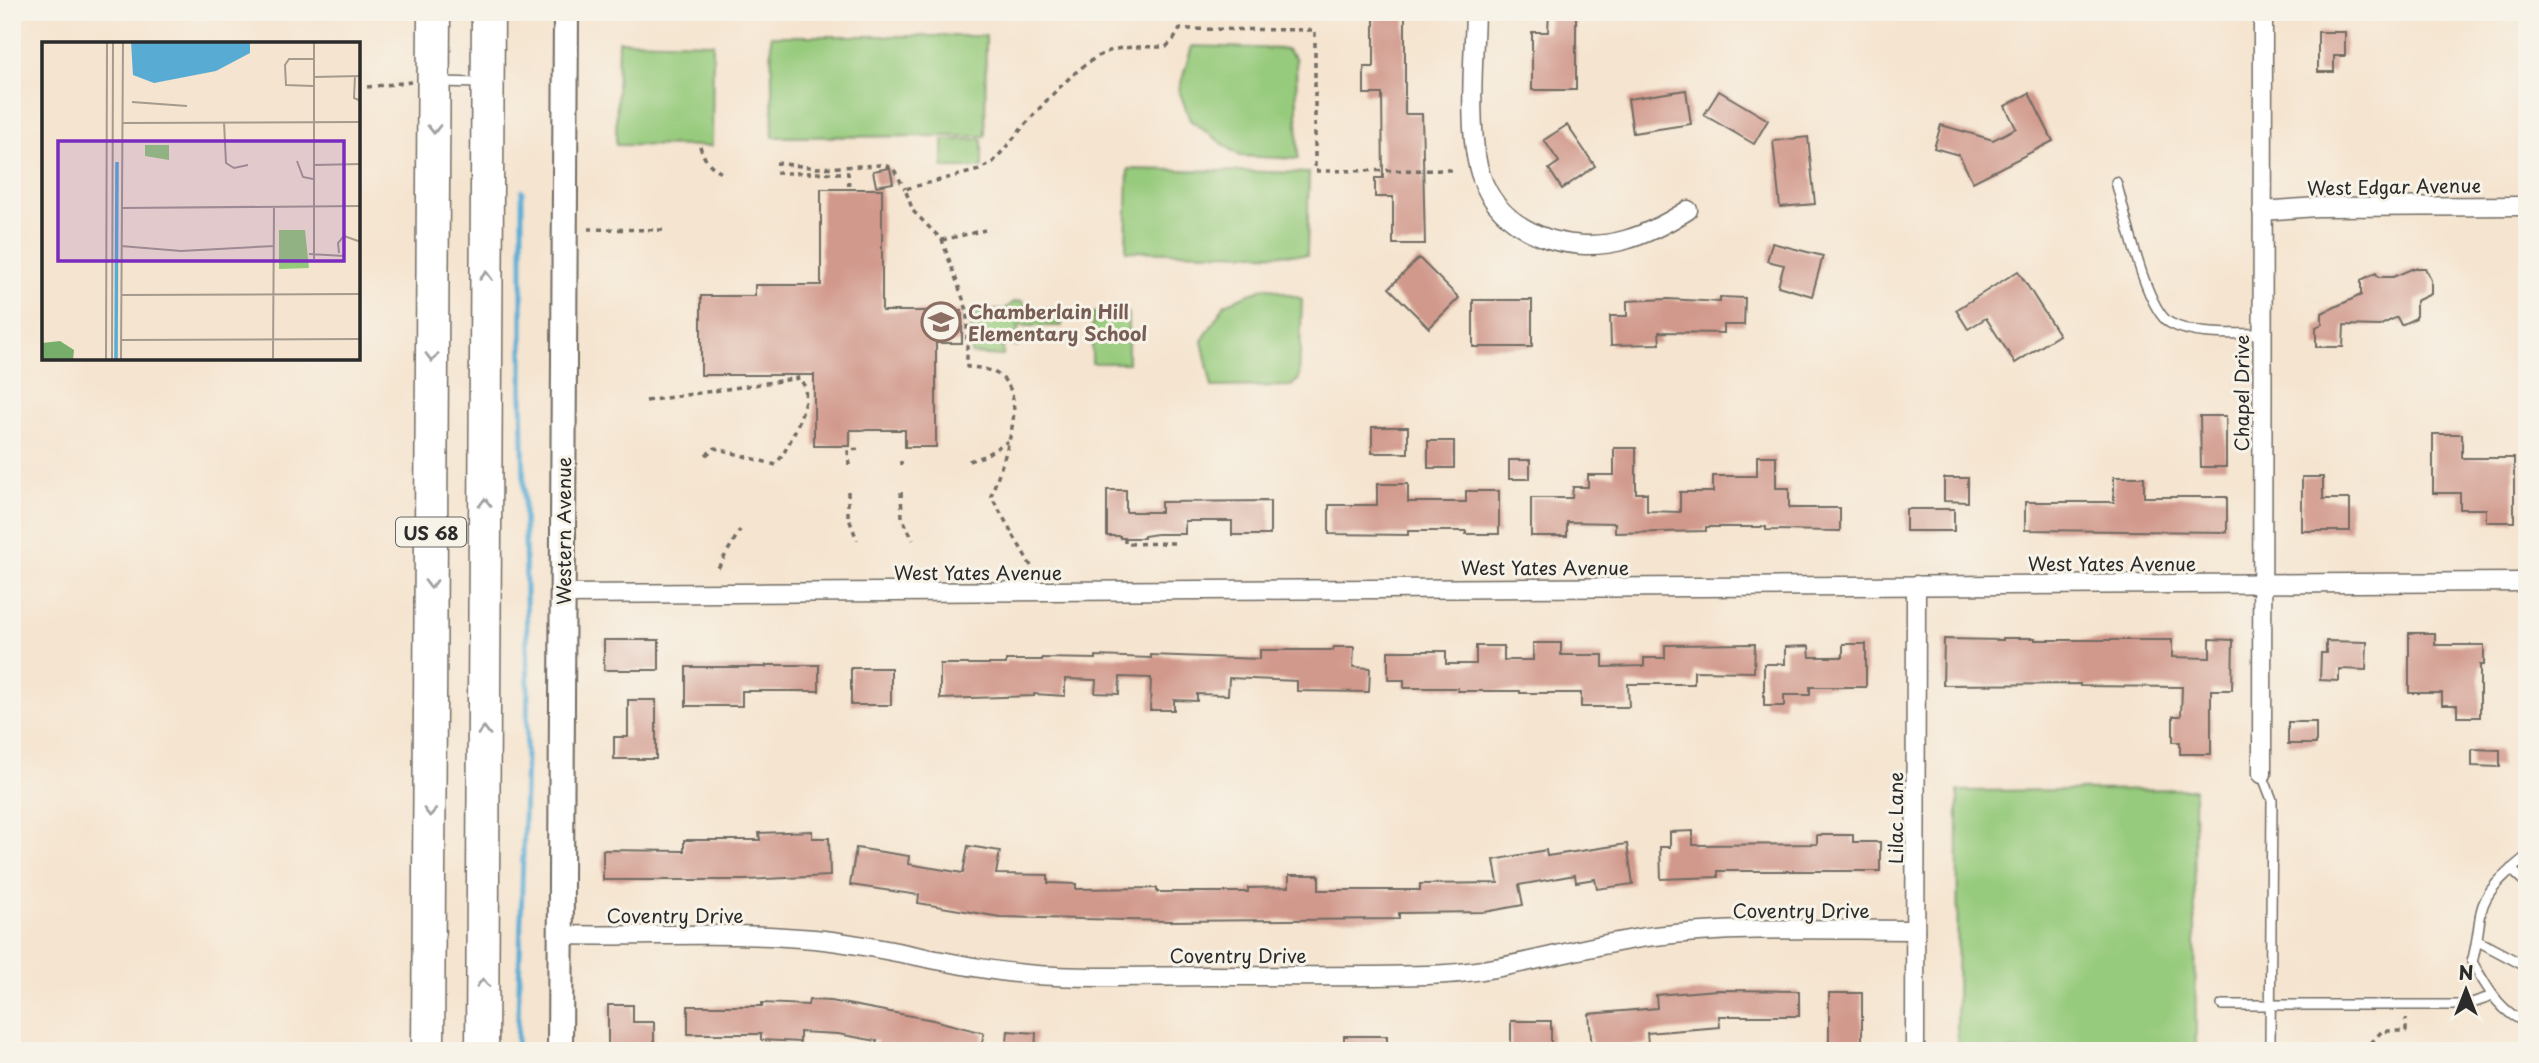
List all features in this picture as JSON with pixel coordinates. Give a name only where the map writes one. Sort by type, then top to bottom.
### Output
[{"type":"highway","name":"US 68","points":[[428,1051],[434,12]]},
{"type":"highway","name":"US 68","points":[[482,1051],[488,12]]},
{"type":"street","name":"Western Avenue","points":[[560,1051],[566,12]]},
{"type":"street","points":[[1475,12],[1476,157],[1487,191],[1510,218],[1547,239],[1561,243],[1592,244],[1626,240],[1688,211]]},
{"type":"street","name":"Chapel Drive","points":[[2262,774],[2263,12]]},
{"type":"street","name":"West Edgar Avenue","points":[[2262,211],[2317,207],[2527,206]]},
{"type":"street","name":"West Yates Avenue","points":[[563,594],[2527,582]]},
{"type":"street","name":"Lilac Lane","points":[[1915,1051],[1916,585]]},
{"type":"street","name":"Coventry Drive","points":[[561,935],[771,936],[813,939],[1007,972],[1092,977],[1430,975],[1515,965],[1611,943],[1680,933],[1736,930],[1915,930]]},
{"type":"lane","points":[[434,82],[488,83]]},
{"type":"lane","points":[[2116,182],[2147,288],[2157,309],[2169,322],[2203,331],[2262,334]]},
{"type":"lane","points":[[2262,774],[2272,800],[2270,1045]]},
{"type":"lane","points":[[2527,856],[2493,887],[2482,909],[2472,962],[2493,996],[2515,1018],[2527,1022]]},
{"type":"lane","points":[[2511,869],[2527,884]]},
{"type":"lane","points":[[2478,941],[2527,967]]},
{"type":"lane","points":[[2222,1005],[2466,1006],[2493,996]]},
{"type":"path","points":[[905,188],[979,170],[993,162],[1075,72],[1102,54],[1116,49],[1166,47],[1180,29],[1315,30],[1315,171],[1454,170]]},
{"type":"path","points":[[367,87],[434,82]]},
{"type":"path","points":[[700,146],[703,158],[711,167],[725,175]]},
{"type":"path","points":[[776,163],[817,168],[883,165],[893,167],[905,188],[913,211],[942,240],[967,310],[967,367],[984,367],[1003,380],[1014,397],[1014,426],[991,496],[1031,566]]},
{"type":"path","points":[[776,173],[848,173],[849,189]]},
{"type":"path","points":[[588,229],[664,230]]},
{"type":"path","points":[[942,240],[985,230]]},
{"type":"path","points":[[646,401],[800,378],[806,389],[803,404],[787,450],[778,463],[715,448],[706,455]]},
{"type":"path","points":[[970,461],[1010,440]]},
{"type":"path","points":[[849,465],[848,450],[860,449]]},
{"type":"path","points":[[848,491],[848,516],[857,540]]},
{"type":"path","points":[[901,492],[902,517],[913,540]]},
{"type":"path","points":[[718,568],[740,530]]},
{"type":"path","points":[[1125,538],[1125,544],[1174,543]]},
{"type":"path","points":[[2371,1043],[2382,1031],[2406,1031],[2406,1017]]},
{"type":"green space","points":[[771,36],[986,36],[985,136],[773,137]]},
{"type":"green space","points":[[618,41],[713,43],[712,146],[616,145]]},
{"type":"green space","points":[[1192,46],[1286,49],[1296,59],[1298,159],[1240,156],[1190,120],[1179,90]]},
{"type":"green space","points":[[982,139],[982,168],[943,168],[943,140]]},
{"type":"green space","points":[[1128,169],[1309,173],[1307,255],[1126,251]]},
{"type":"green space","points":[[1266,287],[1302,299],[1299,379],[1291,386],[1212,387],[1202,341],[1225,304]]},
{"type":"green space","points":[[1022,301],[1029,308],[1057,309],[1061,313],[1062,326],[1018,326],[1018,346],[1003,344],[1003,356],[971,354],[971,312],[1004,310],[1014,302]]},
{"type":"green space","points":[[1128,312],[1128,363],[1092,363],[1092,313]]},
{"type":"green space","points":[[2194,789],[2196,1051],[1957,1051],[1958,791]]},
{"type":"building","points":[[1374,12],[1405,12],[1405,114],[1422,114],[1425,244],[1393,244],[1393,197],[1375,197],[1375,178],[1383,178],[1382,94],[1364,94],[1364,67],[1374,67]]},
{"type":"building","points":[[1549,12],[1576,12],[1576,90],[1532,90],[1532,32],[1548,32]]},
{"type":"building","points":[[2318,32],[2345,32],[2345,56],[2334,56],[2334,72],[2318,72]]},
{"type":"building","points":[[1686,90],[1691,124],[1633,133],[1628,99]]},
{"type":"building","points":[[1719,91],[1768,120],[1754,144],[1704,115]]},
{"type":"building","points":[[2029,93],[2053,141],[1973,182],[1959,155],[1934,148],[1941,125],[1993,140],[2016,128],[2005,106]]},
{"type":"building","points":[[1567,125],[1595,166],[1562,189],[1549,169],[1559,162],[1544,140]]},
{"type":"building","points":[[1808,137],[1815,204],[1780,207],[1773,141]]},
{"type":"building","points":[[890,168],[893,183],[876,186],[873,171]]},
{"type":"building","points":[[821,189],[882,189],[882,311],[962,311],[962,343],[936,343],[936,447],[905,447],[905,430],[850,430],[850,446],[814,446],[814,375],[701,375],[701,296],[755,296],[755,285],[821,285]]},
{"type":"building","points":[[1772,243],[1823,256],[1812,296],[1778,286],[1784,265],[1767,261]]},
{"type":"building","points":[[1419,258],[1459,298],[1429,328],[1389,288]]},
{"type":"building","points":[[2414,268],[2425,268],[2431,280],[2431,294],[2416,301],[2416,318],[2401,325],[2397,317],[2379,326],[2344,325],[2343,347],[2316,347],[2316,327],[2322,324],[2322,313],[2361,295],[2361,280],[2376,273],[2378,277],[2393,277]]},
{"type":"building","points":[[2018,271],[2059,335],[2015,363],[1986,318],[1968,329],[1956,310]]},
{"type":"building","points":[[1720,297],[1745,298],[1744,325],[1724,325],[1724,333],[1659,332],[1660,344],[1611,345],[1610,316],[1627,316],[1627,301],[1668,299],[1720,302]]},
{"type":"building","points":[[1473,300],[1532,300],[1532,347],[1473,347]]},
{"type":"building","points":[[2200,416],[2226,416],[2226,467],[2201,467]]},
{"type":"building","points":[[1372,427],[1408,427],[1408,453],[1372,453]]},
{"type":"building","points":[[2433,434],[2462,434],[2462,458],[2514,458],[2514,522],[2486,522],[2486,509],[2460,509],[2460,493],[2433,493]]},
{"type":"building","points":[[1428,441],[1454,441],[1454,468],[1428,468]]},
{"type":"building","points":[[1614,448],[1636,448],[1636,493],[1647,493],[1647,511],[1680,512],[1680,492],[1713,492],[1713,476],[1757,476],[1757,456],[1776,456],[1776,488],[1789,488],[1789,508],[1840,508],[1840,531],[1706,527],[1706,531],[1615,533],[1615,523],[1567,522],[1567,536],[1531,536],[1531,498],[1572,498],[1573,487],[1588,487],[1588,475],[1614,475]]},
{"type":"building","points":[[1509,460],[1530,460],[1530,479],[1509,479]]},
{"type":"building","points":[[2114,477],[2144,477],[2144,497],[2227,497],[2227,532],[2025,530],[2025,502],[2114,502]]},
{"type":"building","points":[[2302,477],[2323,477],[2323,499],[2350,499],[2350,531],[2302,531]]},
{"type":"building","points":[[1944,478],[1968,478],[1968,502],[1944,501]]},
{"type":"building","points":[[1377,484],[1408,484],[1408,502],[1466,502],[1466,491],[1499,491],[1499,534],[1408,531],[1408,535],[1329,534],[1329,505],[1377,505]]},
{"type":"building","points":[[1107,490],[1126,490],[1126,512],[1161,512],[1161,502],[1270,501],[1270,535],[1232,535],[1232,521],[1185,521],[1185,534],[1157,534],[1144,538],[1107,536]]},
{"type":"building","points":[[1906,509],[1954,509],[1954,531],[1906,531]]},
{"type":"building","points":[[2409,633],[2435,633],[2435,645],[2484,645],[2484,665],[2480,665],[2480,717],[2457,717],[2457,705],[2442,705],[2442,693],[2409,693]]},
{"type":"building","points":[[1944,639],[2172,640],[2172,657],[2210,658],[2210,639],[2233,640],[2232,690],[2211,690],[2211,754],[2180,754],[2180,742],[2173,742],[2173,716],[2181,716],[2182,687],[2080,684],[1943,685]]},
{"type":"building","points":[[604,640],[659,640],[659,670],[604,670]]},
{"type":"building","points":[[2326,641],[2367,642],[2366,670],[2339,669],[2339,681],[2320,680],[2321,653],[2326,653]]},
{"type":"building","points":[[1533,643],[1561,643],[1561,655],[1603,655],[1603,667],[1644,666],[1644,658],[1665,658],[1665,645],[1755,644],[1754,672],[1694,671],[1694,684],[1628,684],[1629,707],[1581,707],[1581,693],[1404,688],[1404,680],[1388,680],[1388,651],[1446,651],[1446,664],[1476,664],[1476,646],[1504,646],[1504,660],[1533,660]]},
{"type":"building","points":[[1843,644],[1866,644],[1866,687],[1810,687],[1810,695],[1784,695],[1784,706],[1764,706],[1764,664],[1785,664],[1785,647],[1809,646],[1810,657],[1843,657]]},
{"type":"building","points":[[1334,647],[1354,647],[1353,667],[1370,668],[1369,692],[1297,691],[1297,681],[1229,678],[1228,695],[1197,694],[1197,701],[1174,700],[1174,710],[1150,710],[1151,678],[1120,677],[1119,694],[1095,693],[1096,680],[1065,679],[1065,696],[1034,694],[940,699],[940,664],[1006,664],[1006,660],[1096,659],[1096,656],[1151,658],[1151,655],[1260,659],[1260,650],[1333,650]]},
{"type":"building","points":[[819,665],[819,691],[742,691],[742,706],[686,706],[686,667]]},
{"type":"building","points":[[851,668],[891,668],[891,705],[851,705]]},
{"type":"building","points":[[628,700],[656,700],[656,759],[614,759],[614,737],[628,737]]},
{"type":"building","points":[[2288,722],[2316,722],[2316,744],[2288,744]]},
{"type":"building","points":[[2472,749],[2500,750],[2500,767],[2472,766]]},
{"type":"building","points":[[812,831],[812,838],[829,838],[830,876],[745,880],[603,880],[603,850],[684,851],[684,840],[760,840],[759,833]]},
{"type":"building","points":[[1693,831],[1693,845],[1817,844],[1817,835],[1853,835],[1853,842],[1880,842],[1880,871],[1718,871],[1718,877],[1661,879],[1660,847],[1670,847],[1670,832]]},
{"type":"building","points":[[1627,844],[1633,884],[1597,889],[1595,879],[1576,882],[1575,875],[1519,885],[1523,905],[1485,912],[1399,913],[1399,919],[1169,921],[1000,917],[918,903],[919,895],[850,885],[856,848],[909,856],[908,864],[963,873],[968,846],[1000,851],[996,874],[1048,875],[1048,883],[1076,884],[1076,889],[1157,888],[1157,892],[1248,892],[1248,888],[1289,887],[1289,875],[1319,875],[1319,890],[1420,890],[1420,884],[1498,883],[1494,860],[1546,850],[1547,856]]},
{"type":"building","points":[[1717,990],[1799,991],[1799,1016],[1719,1016],[1720,1027],[1647,1033],[1648,1044],[1592,1049],[1589,1014],[1657,1008],[1656,995]]},
{"type":"building","points":[[1829,993],[1862,993],[1862,1051],[1829,1051]]},
{"type":"building","points":[[809,1000],[831,1001],[933,1020],[984,1033],[980,1051],[875,1051],[877,1041],[838,1034],[800,1032],[800,1042],[761,1040],[761,1034],[688,1034],[688,1006],[762,1006],[762,1003],[808,1005]]},
{"type":"building","points":[[608,1005],[633,1005],[633,1022],[654,1022],[654,1050],[608,1050]]},
{"type":"building","points":[[1511,1021],[1551,1021],[1551,1051],[1511,1051]]},
{"type":"building","points":[[1008,1031],[1036,1033],[1035,1051],[1006,1051]]},
{"type":"building","points":[[1344,1036],[1387,1036],[1387,1051],[1344,1051]]},
{"type":"waterway","points":[[517,1051],[528,690],[522,396],[522,191]]},
{"type":"place","name":"Chamberlain Hill Elementary School","points":[[941,322]]}]
